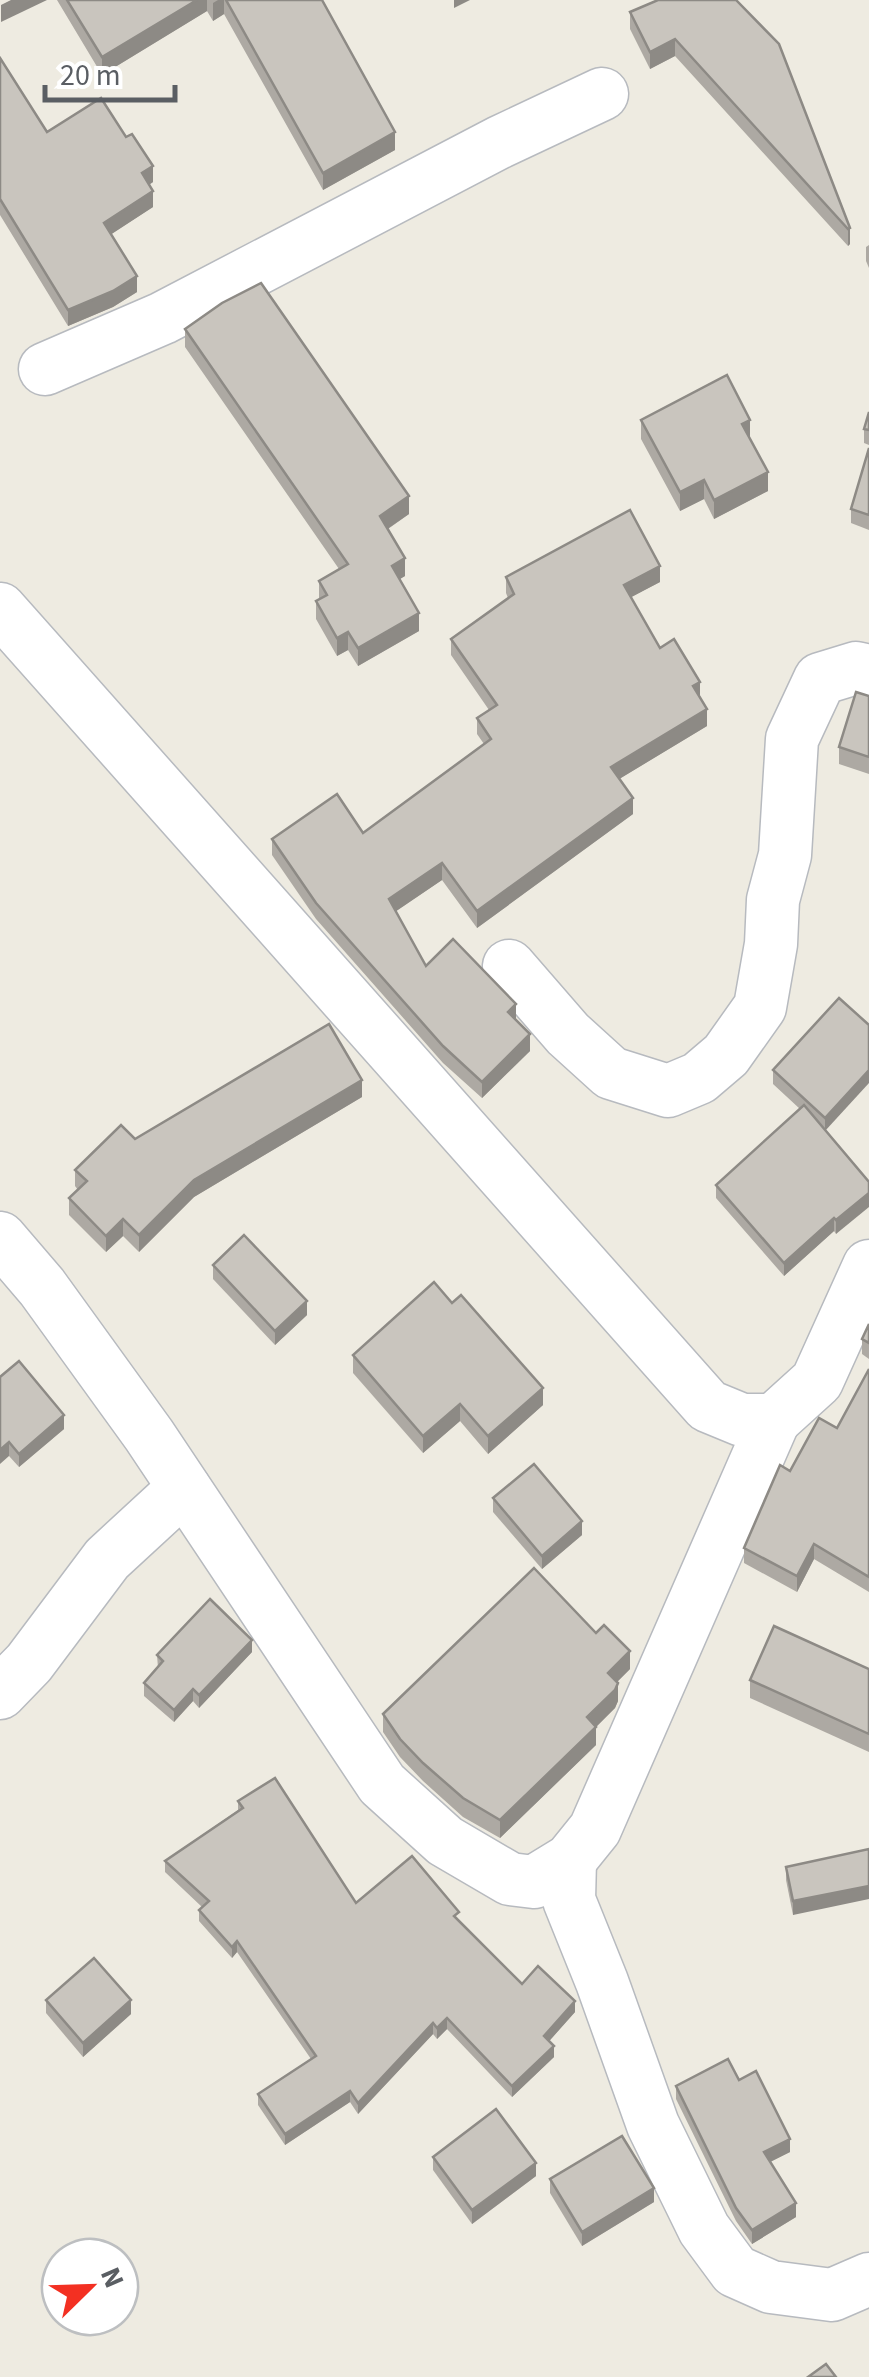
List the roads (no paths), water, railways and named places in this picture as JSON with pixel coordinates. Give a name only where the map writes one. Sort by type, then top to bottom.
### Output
[{"type":"street","points":[[45,369],[164,318],[500,142],[602,94]]},
{"type":"street","points":[[0,609],[708,1406],[742,1420],[774,1420]]},
{"type":"street","points":[[509,966],[568,1034],[611,1073],[668,1091],[699,1078],[726,1056],[760,1007],[772,944],[773,900],[786,855],[792,739],[820,679],[856,668],[869,672]]},
{"type":"street","points":[[0,1238],[42,1287],[184,1488],[382,1784],[445,1840],[510,1879],[534,1882],[570,1860],[595,1829],[774,1420],[817,1380],[869,1266]]},
{"type":"street","points":[[0,1693],[29,1663],[107,1558],[184,1488]]},
{"type":"street","points":[[570,1860],[569,1900],[653,2126],[714,2243],[735,2271],[771,2286],[832,2295],[869,2279]]}]
